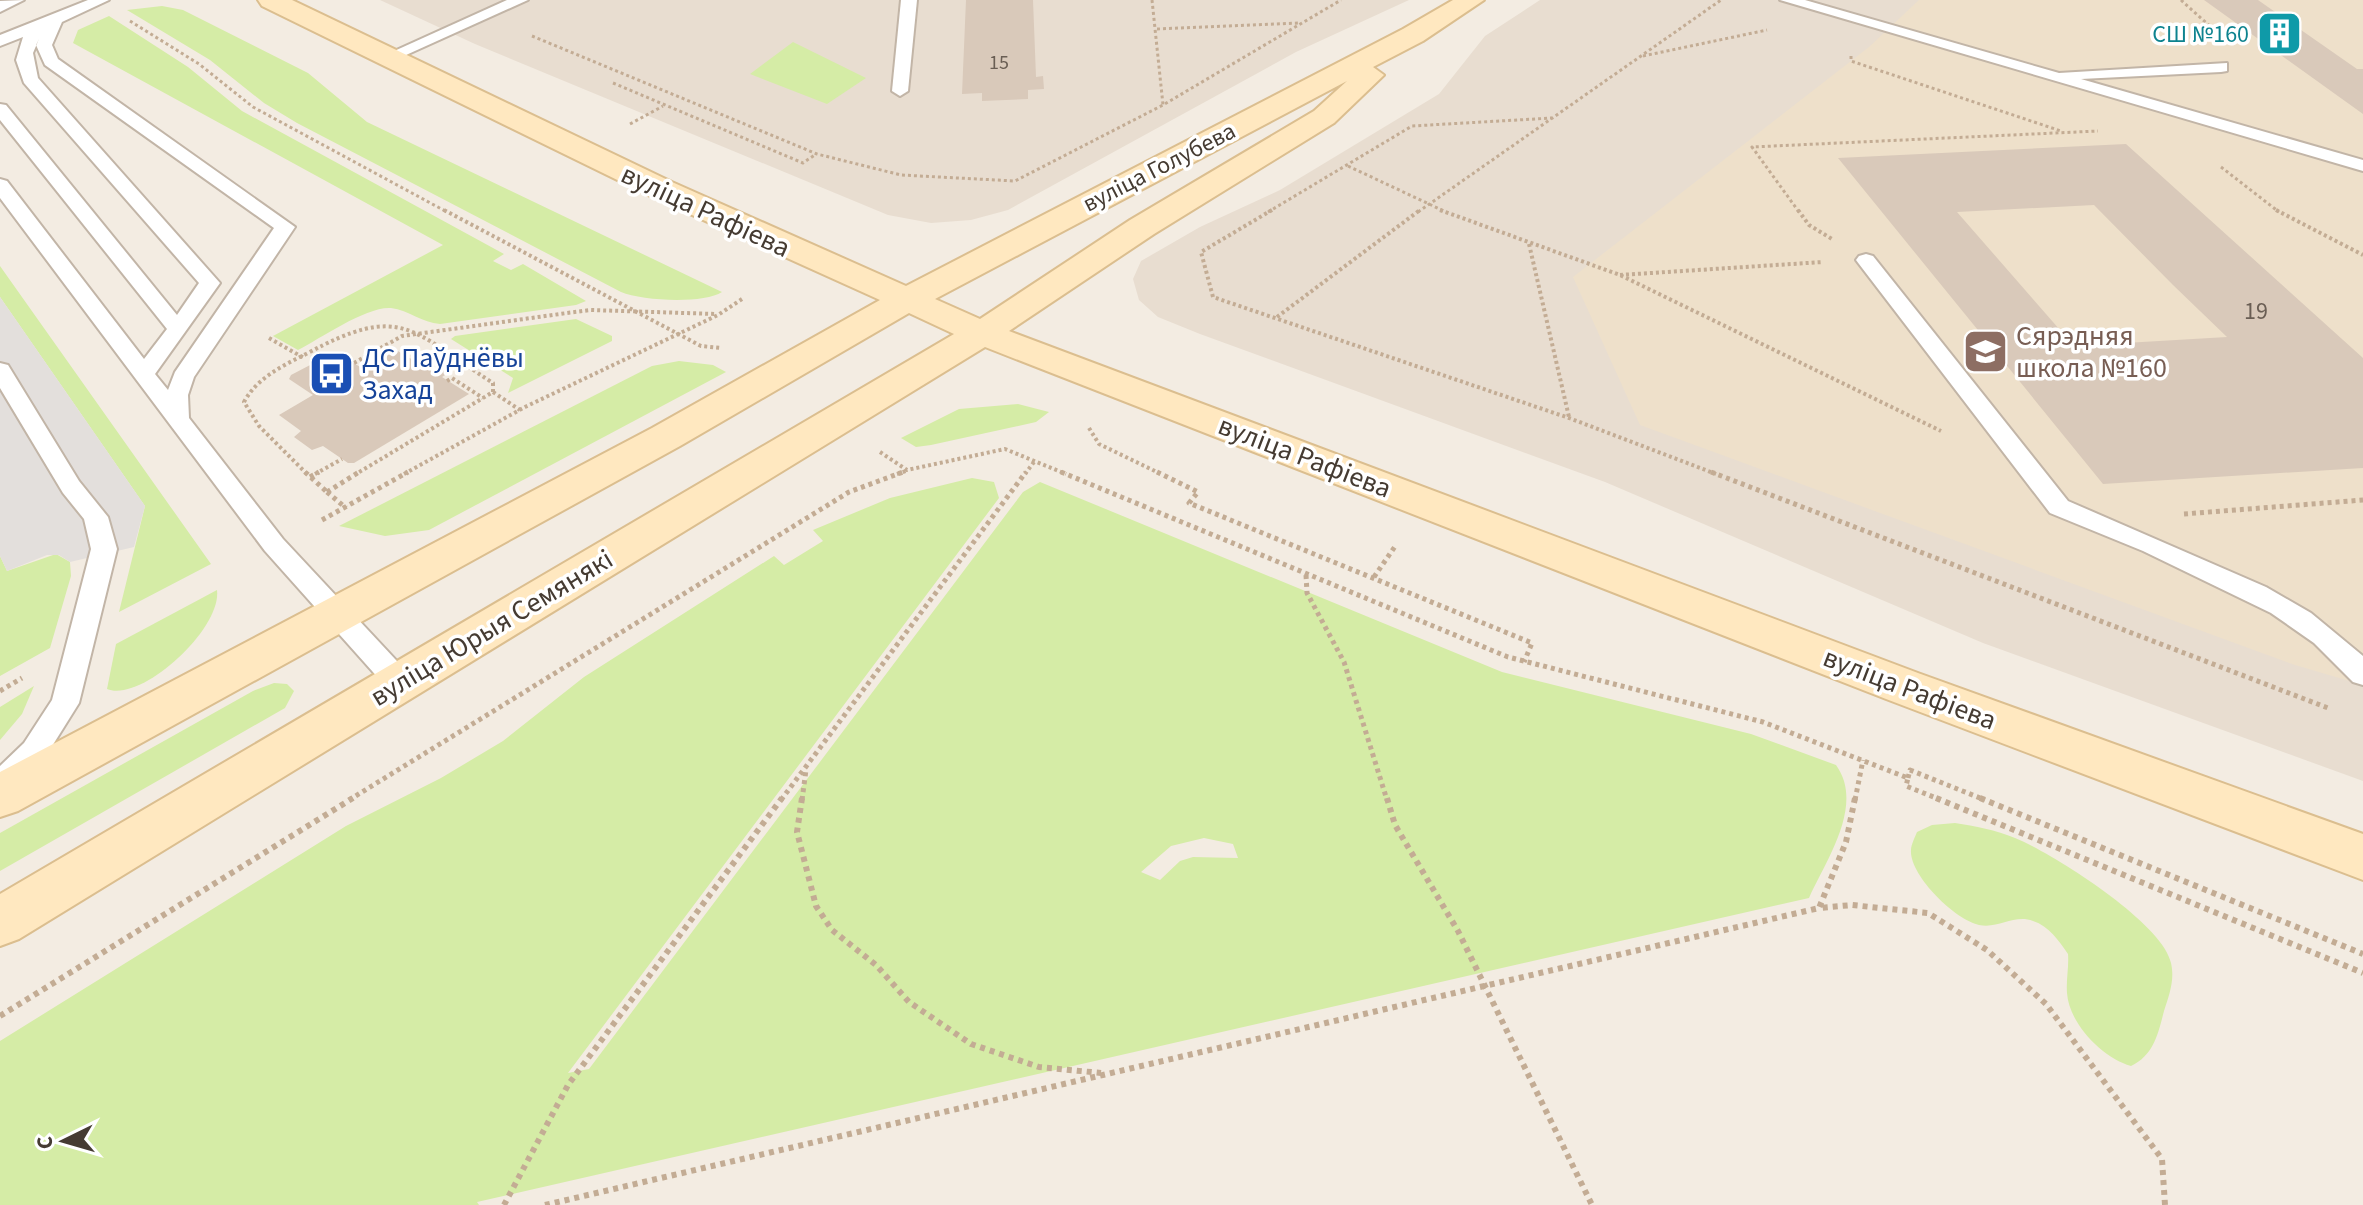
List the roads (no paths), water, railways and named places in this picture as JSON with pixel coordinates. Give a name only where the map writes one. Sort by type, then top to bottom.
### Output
[{"type":"main road","name":"вуліца Рафіева","points":[[271,0],[674,195],[982,333],[1902,686],[2363,857]]},
{"type":"main road","name":"вуліца Голубева","points":[[982,333],[1142,227],[1324,117],[1413,35],[1458,2]]},
{"type":"main road","name":"вуліца Голубева","points":[[906,300],[1413,35]]},
{"type":"main road","points":[[0,796],[666,437],[906,300]]},
{"type":"main road","name":"вуліца Юрыя Семянякі","points":[[0,922],[982,333]]},
{"type":"lane","points":[[0,7],[16,0]]},
{"type":"lane","points":[[0,41],[100,0]]},
{"type":"lane","points":[[389,57],[520,0]]},
{"type":"lane","points":[[900,91],[909,0]]},
{"type":"lane","points":[[1788,0],[2363,166]]},
{"type":"lane","points":[[0,50],[56,16]]},
{"type":"lane","points":[[56,16],[27,40],[22,59],[30,79],[210,283],[144,374]]},
{"type":"lane","points":[[56,16],[44,45],[51,62],[285,227],[183,377],[177,395],[178,418]]},
{"type":"lane","points":[[2046,76],[2221,67]]},
{"type":"lane","points":[[0,109],[178,329]]},
{"type":"lane","points":[[0,185],[274,545],[399,682]]},
{"type":"lane","points":[[1866,260],[2059,507],[2097,520],[2277,601],[2337,645],[2363,674]]},
{"type":"lane","points":[[0,370],[71,487],[96,517],[103,554],[65,703],[34,751],[0,785]]},
{"type":"place","name":"СШ №160","points":[[2280,34]]},
{"type":"place","name":"Сярэдняя школа №160","points":[[1985,351]]},
{"type":"place","name":"ДС Паўднёвы Захад","points":[[331,373]]}]
